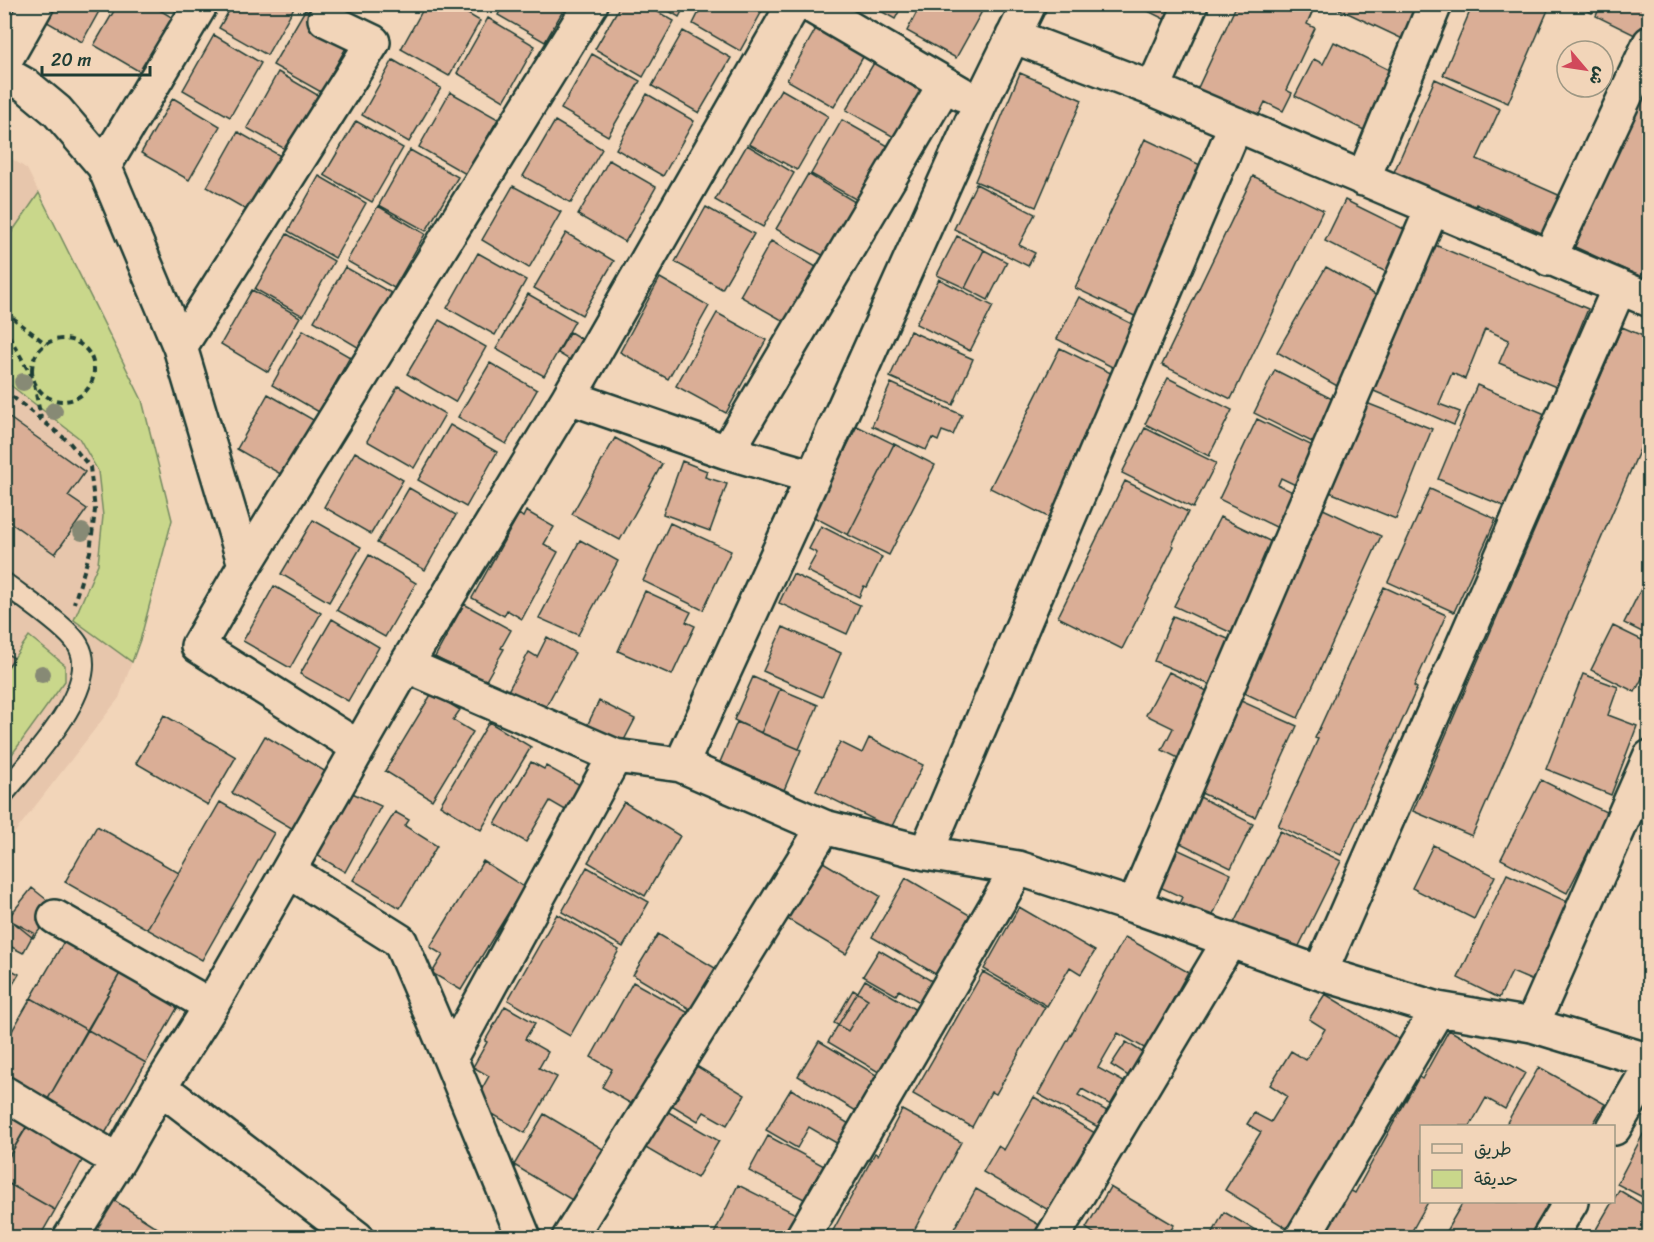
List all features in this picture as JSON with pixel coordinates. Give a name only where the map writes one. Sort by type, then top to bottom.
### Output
[{"type":"street","points":[[4,62],[37,4]]},
{"type":"street","points":[[104,166],[201,4]]},
{"type":"street","points":[[358,747],[198,646],[245,565],[591,4]]},
{"type":"street","points":[[70,1238],[211,1006],[406,664],[569,397],[794,4]]},
{"type":"street","points":[[808,4],[980,104]]},
{"type":"street","points":[[681,765],[980,104],[1029,4]]},
{"type":"street","points":[[1153,89],[1191,4]]},
{"type":"street","points":[[1363,179],[1436,4]]},
{"type":"street","points":[[180,347],[373,42],[325,18]]},
{"type":"street","points":[[1013,36],[1153,89],[1650,300]]},
{"type":"street","points":[[1549,259],[1650,43]]},
{"type":"street","points":[[4,73],[27,86],[57,111],[104,166],[180,347],[245,565]]},
{"type":"street","points":[[727,452],[945,84]]},
{"type":"street","points":[[926,853],[1236,124]]},
{"type":"street","points":[[1134,906],[1432,209]]},
{"type":"street","points":[[1320,973],[1619,288]]},
{"type":"street","points":[[569,397],[727,452],[813,477]]},
{"type":"street","points":[[406,664],[615,756],[681,765],[824,827],[926,853],[1018,868],[1134,906],[1320,973],[1438,1009],[1532,1025],[1650,1061]]},
{"type":"street","points":[[450,1058],[615,756]]},
{"type":"street","points":[[1532,1025],[1650,757]]},
{"type":"street","points":[[569,1238],[824,827]]},
{"type":"street","points":[[802,1238],[1018,868]]},
{"type":"street","points":[[289,871],[400,941],[524,1238]]},
{"type":"street","points":[[55,917],[211,1006]]},
{"type":"street","points":[[1052,1238],[1230,940]]},
{"type":"street","points":[[1302,1238],[1438,1009]]},
{"type":"street","points":[[1615,1126],[1650,1067]]},
{"type":"street","points":[[160,1087],[357,1238]]},
{"type":"street","points":[[4,1093],[118,1161]]},
{"type":"street","points":[[1549,1238],[1569,1203]]},
{"type":"lane","points":[[4,583],[61,627],[78,645],[85,668],[79,689],[60,724],[4,793]]},
{"type":"path","points":[[4,311],[46,344]]},
{"type":"path","points":[[4,327],[34,380],[46,397],[56,401],[66,402],[85,394],[94,375],[91,355],[85,347],[66,339],[46,344],[39,351],[32,370],[34,380],[42,418]]},
{"type":"path","points":[[4,390],[42,418],[69,442],[90,467],[95,510],[90,552],[78,597],[61,627]]},
{"type":"shaded area","points":[[5,154],[27,169],[142,400],[172,520],[141,637],[119,698],[5,845]]},
{"type":"green space","points":[[39,193],[142,400],[172,520],[141,637],[132,662],[74,620],[98,564],[103,516],[98,471],[79,438],[5,381],[5,242]]},
{"type":"green space","points":[[29,636],[65,665],[65,681],[5,764],[5,671]]},
{"type":"building","points":[[4,4],[26,4],[4,41]]},
{"type":"building","points":[[41,4],[103,4],[82,42],[35,15]]},
{"type":"building","points":[[118,4],[150,4],[173,18],[142,73],[94,45]]},
{"type":"building","points":[[233,4],[296,4],[267,55],[219,28]]},
{"type":"building","points":[[426,4],[451,4],[480,21],[449,76],[401,49]]},
{"type":"building","points":[[475,4],[493,4],[489,12]]},
{"type":"building","points":[[504,4],[567,4],[545,42],[498,15]]},
{"type":"building","points":[[621,4],[644,4],[674,21],[643,77],[595,49]]},
{"type":"building","points":[[657,4],[686,4],[679,17]]},
{"type":"building","points":[[703,4],[766,4],[740,51],[693,24]]},
{"type":"building","points":[[868,4],[903,4],[895,19]]},
{"type":"building","points":[[921,4],[986,4],[956,58],[907,31]]},
{"type":"building","points":[[1134,4],[1174,4],[1166,20]]},
{"type":"building","points":[[1237,4],[1316,4],[1307,24],[1315,28],[1286,90],[1292,93],[1283,111],[1265,102],[1256,121],[1196,92]]},
{"type":"building","points":[[1336,4],[1427,4],[1409,42],[1335,7]]},
{"type":"building","points":[[1473,4],[1539,4],[1548,10],[1508,103],[1443,75]]},
{"type":"building","points":[[1572,4],[1596,4],[1592,13]]},
{"type":"building","points":[[1601,4],[1650,4],[1650,26],[1643,39],[1596,16]]},
{"type":"building","points":[[305,10],[352,37],[321,92],[273,65]]},
{"type":"building","points":[[488,18],[535,46],[504,101],[457,73]]},
{"type":"building","points":[[818,25],[866,52],[834,107],[787,80]]},
{"type":"building","points":[[683,31],[731,58],[699,113],[652,86]]},
{"type":"building","points":[[214,35],[261,63],[230,117],[183,90]]},
{"type":"building","points":[[1334,42],[1401,76],[1372,134],[1295,96],[1314,59],[1323,64]]},
{"type":"building","points":[[1650,48],[1650,213],[1647,219],[1650,220],[1650,258],[1641,277],[1564,242]]},
{"type":"building","points":[[592,54],[640,81],[608,136],[561,109]]},
{"type":"building","points":[[878,56],[925,83],[894,137],[846,110]]},
{"type":"building","points":[[393,60],[441,88],[409,142],[362,115]]},
{"type":"building","points":[[278,72],[326,100],[294,154],[247,128]]},
{"type":"building","points":[[1020,73],[1082,100],[1036,207],[975,181]]},
{"type":"building","points":[[1435,79],[1500,109],[1477,159],[1572,201],[1555,239],[1476,204],[1470,217],[1390,181]]},
{"type":"building","points":[[781,89],[828,116],[797,170],[749,144]]},
{"type":"building","points":[[450,92],[498,119],[466,174],[419,147]]},
{"type":"building","points":[[647,94],[694,121],[663,176],[616,149]]},
{"type":"building","points":[[173,98],[220,126],[189,180],[141,153]]},
{"type":"building","points":[[842,120],[890,147],[859,201],[811,174]]},
{"type":"building","points":[[356,121],[403,148],[372,202],[324,175]]},
{"type":"building","points":[[555,121],[602,149],[571,203],[523,176]]},
{"type":"building","points":[[238,132],[286,159],[254,214],[207,187]]},
{"type":"building","points":[[1145,139],[1211,170],[1141,319],[1075,288]]},
{"type":"building","points":[[747,145],[794,173],[763,227],[715,200]]},
{"type":"building","points":[[410,150],[458,177],[426,231],[379,205]]},
{"type":"building","points":[[609,160],[656,187],[625,242],[578,215]]},
{"type":"building","points":[[808,174],[855,202],[824,256],[776,229]]},
{"type":"building","points":[[319,176],[366,203],[335,258],[288,231]]},
{"type":"building","points":[[1253,176],[1323,210],[1231,399],[1162,365]]},
{"type":"building","points":[[976,184],[1035,214],[1019,245],[1035,253],[1028,266],[954,229]]},
{"type":"building","points":[[513,186],[561,212],[529,268],[482,240]]},
{"type":"building","points":[[1345,200],[1412,233],[1392,275],[1325,241]]},
{"type":"building","points":[[378,206],[425,234],[394,288],[347,261]]},
{"type":"building","points":[[706,207],[754,234],[722,289],[675,262]]},
{"type":"building","points":[[566,233],[614,261],[582,315],[534,288]]},
{"type":"building","points":[[287,234],[334,261],[303,316],[255,289]]},
{"type":"building","points":[[957,236],[984,250],[965,288],[937,275]]},
{"type":"building","points":[[1423,240],[1588,309],[1556,387],[1499,363],[1509,340],[1485,329],[1465,379],[1452,373],[1439,404],[1460,412],[1454,425],[1362,386]]},
{"type":"building","points":[[771,241],[818,268],[787,323],[740,296]]},
{"type":"building","points":[[984,250],[1007,262],[988,300],[965,288]]},
{"type":"building","points":[[478,253],[526,280],[495,335],[447,308]]},
{"type":"building","points":[[345,267],[393,294],[361,349],[314,321]]},
{"type":"building","points":[[1326,267],[1388,302],[1339,387],[1277,352]]},
{"type":"building","points":[[660,278],[709,306],[668,379],[620,352]]},
{"type":"building","points":[[939,279],[993,306],[970,351],[916,324]]},
{"type":"building","points":[[252,290],[300,317],[268,372],[221,344]]},
{"type":"building","points":[[528,294],[575,321],[544,376],[496,349]]},
{"type":"building","points":[[1079,297],[1142,329],[1120,371],[1057,339]]},
{"type":"building","points":[[717,313],[766,340],[726,413],[676,386]]},
{"type":"building","points":[[439,320],[486,347],[455,402],[407,374]]},
{"type":"building","points":[[1622,327],[1650,339],[1650,426],[1472,836],[1413,811]]},
{"type":"building","points":[[303,330],[350,357],[319,412],[272,385]]},
{"type":"building","points":[[910,331],[973,359],[953,405],[890,377]]},
{"type":"building","points":[[570,332],[590,344],[578,365],[558,353]]},
{"type":"building","points":[[1060,348],[1123,379],[1056,521],[990,488]]},
{"type":"building","points":[[490,363],[537,390],[506,444],[458,417]]},
{"type":"building","points":[[1275,370],[1344,405],[1322,447],[1254,413]]},
{"type":"building","points":[[1168,378],[1232,410],[1209,456],[1145,424]]},
{"type":"building","points":[[891,383],[962,415],[953,435],[942,431],[938,441],[932,438],[926,450],[872,426]]},
{"type":"building","points":[[1477,385],[1545,414],[1506,507],[1438,479]]},
{"type":"building","points":[[398,386],[445,414],[414,468],[367,441]]},
{"type":"building","points":[[268,394],[315,421],[284,476],[237,449]]},
{"type":"building","points":[[1364,402],[1432,429],[1396,519],[1327,491]]},
{"type":"building","points":[[4,414],[85,472],[68,496],[87,509],[55,554],[4,518]]},
{"type":"building","points":[[1257,419],[1323,451],[1304,489],[1281,478],[1278,485],[1303,497],[1286,532],[1219,499]]},
{"type":"building","points":[[450,425],[497,452],[466,507],[418,480]]},
{"type":"building","points":[[857,426],[894,444],[848,535],[812,516]]},
{"type":"building","points":[[1145,428],[1216,463],[1193,508],[1122,473]]},
{"type":"building","points":[[615,438],[662,464],[620,540],[572,514]]},
{"type":"building","points":[[894,444],[935,465],[889,555],[848,535]]},
{"type":"building","points":[[355,452],[403,480],[371,534],[324,507]]},
{"type":"building","points":[[682,461],[707,471],[705,477],[727,484],[710,531],[663,514]]},
{"type":"building","points":[[1125,481],[1188,512],[1172,545],[1174,546],[1122,649],[1058,617]]},
{"type":"building","points":[[409,488],[456,515],[425,570],[377,543]]},
{"type":"building","points":[[1430,489],[1496,519],[1454,612],[1388,582]]},
{"type":"building","points":[[1321,508],[1381,536],[1298,718],[1238,690]]},
{"type":"building","points":[[526,511],[554,527],[544,544],[558,552],[522,619],[507,610],[504,616],[472,598],[519,514],[523,517]]},
{"type":"building","points":[[1220,517],[1282,547],[1238,636],[1174,606]]},
{"type":"building","points":[[313,520],[361,547],[329,602],[281,574]]},
{"type":"building","points":[[670,523],[731,551],[703,610],[643,581]]},
{"type":"building","points":[[821,526],[882,557],[867,587],[864,586],[859,597],[807,571],[817,553],[809,549]]},
{"type":"building","points":[[580,540],[618,561],[578,635],[539,618]]},
{"type":"building","points":[[369,555],[416,583],[385,637],[337,610]]},
{"type":"building","points":[[793,574],[860,605],[847,634],[779,603]]},
{"type":"building","points":[[1647,577],[1650,578],[1650,636],[1624,623]]},
{"type":"building","points":[[274,586],[321,613],[290,668],[243,641]]},
{"type":"building","points":[[1384,587],[1446,615],[1414,686],[1417,688],[1341,855],[1278,826],[1318,739],[1315,738]]},
{"type":"building","points":[[645,591],[691,612],[686,622],[695,626],[672,675],[618,651]]},
{"type":"building","points":[[464,604],[511,630],[501,648],[504,649],[484,684],[435,657]]},
{"type":"building","points":[[1173,616],[1240,644],[1220,689],[1154,661]]},
{"type":"building","points":[[332,619],[379,647],[348,701],[300,674]]},
{"type":"building","points":[[1613,626],[1650,644],[1650,663],[1635,692],[1591,670]]},
{"type":"building","points":[[783,627],[841,653],[822,697],[763,671]]},
{"type":"building","points":[[547,637],[575,653],[544,710],[508,691],[529,652],[537,657]]},
{"type":"building","points":[[4,652],[14,658],[4,672]]},
{"type":"building","points":[[1169,672],[1217,696],[1186,762],[1162,750],[1173,728],[1146,715]]},
{"type":"building","points":[[1583,674],[1618,687],[1608,715],[1637,726],[1611,795],[1546,769]]},
{"type":"building","points":[[753,677],[780,689],[761,733],[734,720]]},
{"type":"building","points":[[780,689],[818,705],[799,749],[761,733]]},
{"type":"building","points":[[432,693],[460,710],[453,720],[473,732],[432,800],[385,771]]},
{"type":"building","points":[[1232,697],[1297,726],[1255,817],[1190,788]]},
{"type":"building","points":[[599,701],[635,719],[622,744],[587,726]]},
{"type":"building","points":[[164,715],[236,757],[208,805],[136,763]]},
{"type":"building","points":[[489,722],[531,747],[481,830],[440,805]]},
{"type":"building","points":[[737,722],[801,750],[784,790],[720,762]]},
{"type":"building","points":[[265,736],[333,776],[300,833],[232,793]]},
{"type":"building","points":[[869,738],[923,765],[891,828],[816,791],[840,742],[862,753]]},
{"type":"building","points":[[531,762],[544,769],[546,766],[582,786],[567,811],[550,801],[526,842],[495,824]]},
{"type":"building","points":[[1541,780],[1608,813],[1567,893],[1501,859]]},
{"type":"building","points":[[350,792],[381,806],[345,872],[315,854]]},
{"type":"building","points":[[1190,792],[1253,824],[1231,868],[1168,837]]},
{"type":"building","points":[[220,802],[274,833],[202,960],[147,929]]},
{"type":"building","points":[[624,802],[680,836],[645,896],[588,862]]},
{"type":"building","points":[[395,812],[409,820],[405,826],[437,846],[400,908],[353,880]]},
{"type":"building","points":[[97,826],[179,873],[147,929],[65,882]]},
{"type":"building","points":[[1280,831],[1341,861],[1293,958],[1232,927]]},
{"type":"building","points":[[1166,844],[1231,874],[1209,924],[1176,910],[1182,897],[1149,882]]},
{"type":"building","points":[[1433,845],[1495,876],[1474,919],[1412,888]]},
{"type":"building","points":[[818,859],[880,896],[846,954],[784,917]]},
{"type":"building","points":[[483,861],[524,887],[461,990],[432,973],[443,955],[430,947]]},
{"type":"building","points":[[587,867],[649,902],[623,947],[562,912]]},
{"type":"building","points":[[1507,874],[1570,903],[1533,981],[1512,972],[1499,998],[1458,978]]},
{"type":"building","points":[[906,878],[978,920],[944,979],[872,937]]},
{"type":"building","points":[[32,888],[57,908],[33,938],[8,918]]},
{"type":"building","points":[[1019,907],[1095,951],[1081,974],[1070,967],[1047,1006],[984,969]]},
{"type":"building","points":[[557,914],[619,950],[570,1036],[508,1000]]},
{"type":"building","points":[[4,917],[34,933],[23,953],[4,943]]},
{"type":"building","points":[[658,934],[725,974],[700,1015],[633,975]]},
{"type":"building","points":[[1125,937],[1188,972],[1146,1049],[1118,1033],[1098,1068],[1124,1082],[1111,1105],[1082,1089],[1078,1095],[1107,1111],[1098,1127],[1038,1094]]},
{"type":"building","points":[[66,938],[122,970],[87,1030],[31,998]]},
{"type":"building","points":[[879,950],[942,987],[930,1008],[899,990],[896,995],[863,976]]},
{"type":"building","points":[[4,966],[19,974],[4,999]]},
{"type":"building","points":[[122,970],[180,1003],[146,1063],[88,1030]]},
{"type":"building","points":[[983,972],[1045,1007],[996,1094],[991,1092],[972,1127],[913,1094]]},
{"type":"building","points":[[865,980],[923,1014],[887,1077],[828,1042]]},
{"type":"building","points":[[633,982],[696,1017],[642,1110],[602,1087],[612,1069],[591,1057]]},
{"type":"building","points":[[853,990],[868,999],[848,1031],[834,1023]]},
{"type":"building","points":[[1325,994],[1402,1041],[1288,1229],[1225,1190],[1261,1132],[1247,1124],[1254,1113],[1271,1122],[1287,1096],[1270,1085],[1291,1051],[1306,1060],[1325,1029],[1309,1019]]},
{"type":"building","points":[[31,998],[87,1030],[45,1104],[4,1081],[4,1045]]},
{"type":"building","points":[[505,1006],[535,1023],[525,1039],[548,1052],[539,1068],[557,1077],[525,1133],[474,1103],[489,1076],[473,1067]]},
{"type":"building","points":[[88,1030],[146,1063],[103,1137],[45,1104]]},
{"type":"building","points":[[1449,1030],[1525,1073],[1505,1109],[1486,1098],[1471,1125],[1420,1125],[1420,1203],[1427,1203],[1408,1238],[1326,1238],[1321,1235],[1346,1188],[1355,1193],[1419,1077],[1422,1079]]},
{"type":"building","points":[[819,1041],[883,1079],[861,1114],[798,1076]]},
{"type":"building","points":[[1126,1042],[1147,1055],[1133,1079],[1111,1065]]},
{"type":"building","points":[[688,1061],[745,1095],[727,1125],[704,1112],[698,1121],[665,1101]]},
{"type":"building","points":[[1539,1067],[1605,1104],[1593,1125],[1506,1125]]},
{"type":"building","points":[[791,1089],[856,1128],[845,1148],[809,1127],[797,1148],[766,1130]]},
{"type":"building","points":[[1034,1097],[1095,1133],[1050,1211],[983,1172],[998,1146],[1004,1150]]},
{"type":"building","points":[[4,1101],[32,1117],[4,1165]]},
{"type":"building","points":[[658,1106],[719,1141],[697,1178],[637,1143]]},
{"type":"building","points":[[902,1110],[961,1142],[910,1238],[829,1238],[875,1153],[878,1155]]},
{"type":"building","points":[[544,1114],[613,1155],[582,1206],[514,1165]]},
{"type":"building","points":[[1650,1121],[1650,1201],[1617,1184]]},
{"type":"building","points":[[28,1125],[84,1157],[55,1210],[4,1181],[4,1165]]},
{"type":"building","points":[[768,1136],[826,1167],[808,1201],[749,1171]]},
{"type":"building","points":[[4,1181],[55,1210],[39,1238],[4,1238]]},
{"type":"building","points":[[738,1185],[798,1215],[787,1238],[712,1238]]},
{"type":"building","points":[[1110,1187],[1174,1225],[1166,1238],[1101,1238],[1086,1228]]},
{"type":"building","points":[[976,1189],[1043,1227],[1037,1238],[949,1238]]},
{"type":"building","points":[[1619,1190],[1650,1209],[1650,1238],[1591,1238],[1611,1203],[1615,1203],[1615,1197]]},
{"type":"building","points":[[112,1199],[173,1238],[87,1238]]},
{"type":"building","points":[[1462,1203],[1548,1203],[1529,1238],[1442,1238]]},
{"type":"building","points":[[1224,1212],[1269,1238],[1210,1238]]}]
